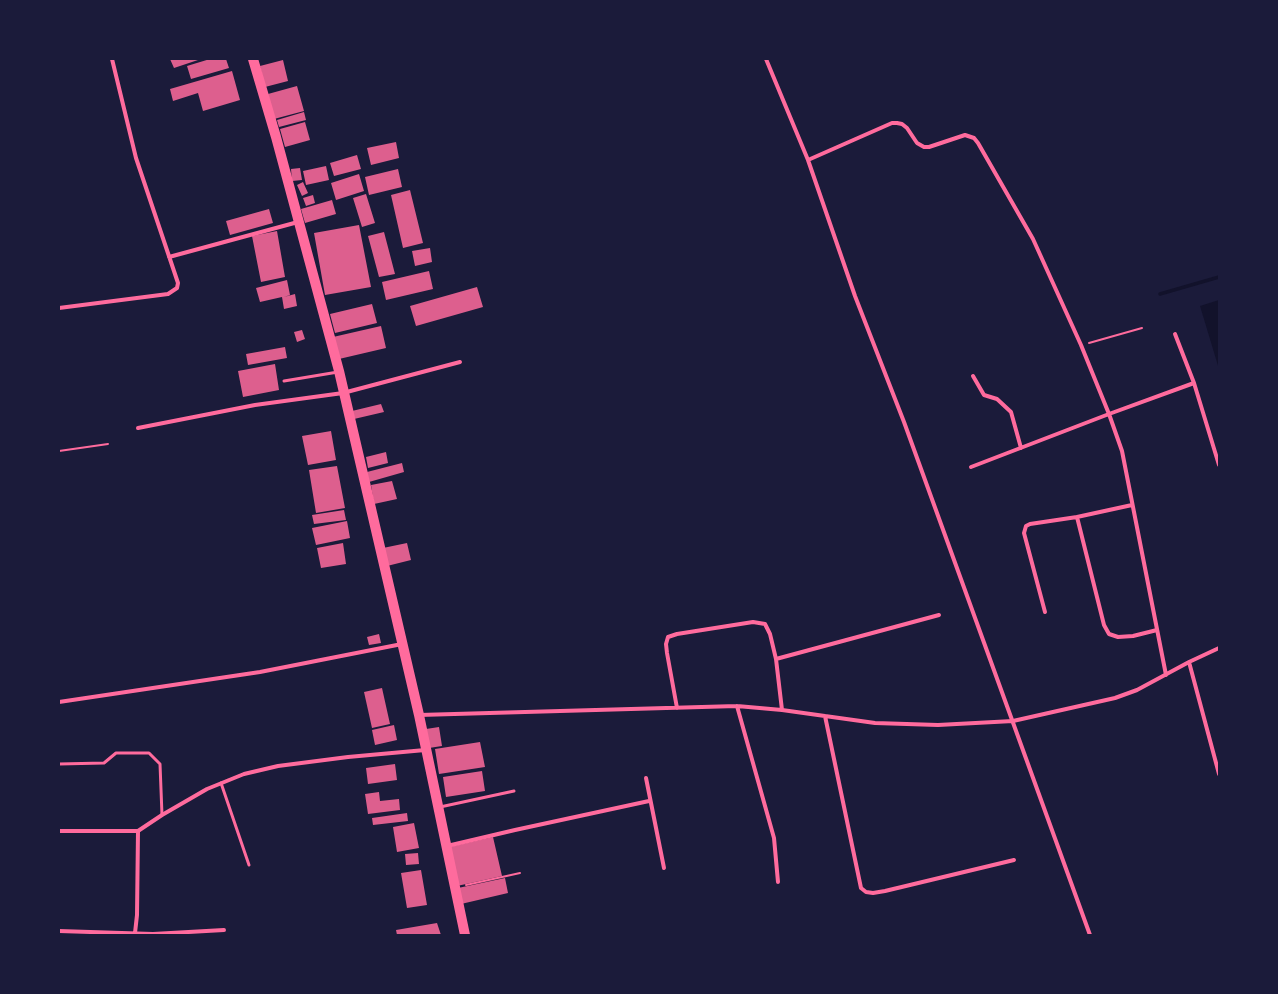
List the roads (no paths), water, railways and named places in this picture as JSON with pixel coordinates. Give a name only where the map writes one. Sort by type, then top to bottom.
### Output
[{"type":"main road","points":[[253,59],[339,372],[419,715],[465,935]]},
{"type":"street","points":[[59,308],[168,294],[177,288],[178,283],[136,158],[112,59]]},
{"type":"street","points":[[766,59],[808,160],[856,296],[904,422],[1090,935]]},
{"type":"street","points":[[808,160],[897,122],[908,128],[917,143],[924,147],[929,147],[962,136],[974,138],[1033,239],[1081,345],[1109,414],[1122,451],[1166,675]]},
{"type":"street","points":[[169,257],[299,222]]},
{"type":"street","points":[[1175,334],[1194,383],[1219,465]]},
{"type":"street","points":[[138,428],[255,405],[343,393],[460,362]]},
{"type":"street","points":[[973,376],[984,395],[996,399],[1011,412],[1021,448]]},
{"type":"street","points":[[971,467],[1194,383]]},
{"type":"street","points":[[1045,612],[1024,533],[1025,528],[1030,524],[1077,517],[1132,505]]},
{"type":"street","points":[[1077,517],[1104,625],[1108,634],[1118,637],[1133,636],[1157,630]]},
{"type":"street","points":[[776,659],[939,615]]},
{"type":"street","points":[[677,708],[667,653],[666,644],[668,637],[677,634],[753,622],[765,624],[770,634],[776,659],[782,710]]},
{"type":"street","points":[[59,702],[260,672],[402,643]]},
{"type":"street","points":[[419,715],[737,706],[782,710],[875,723],[938,725],[1013,721],[1115,698],[1137,690],[1189,662],[1219,648]]},
{"type":"street","points":[[1189,662],[1219,774]]},
{"type":"street","points":[[737,706],[774,838],[778,882]]},
{"type":"street","points":[[825,716],[861,888],[866,892],[873,893],[885,891],[1014,860]]},
{"type":"street","points":[[59,831],[138,831],[207,789],[244,774],[278,766],[348,757],[426,750]]},
{"type":"street","points":[[646,778],[664,868]]},
{"type":"street","points":[[447,846],[650,801]]},
{"type":"street","points":[[135,933],[137,915],[138,831]]},
{"type":"street","points":[[59,931],[176,934],[224,930]]},
{"type":"lane","points":[[284,381],[339,372]]},
{"type":"lane","points":[[59,764],[104,763],[116,753],[149,753],[160,764],[162,815]]},
{"type":"lane","points":[[220,783],[249,865]]},
{"type":"lane","points":[[439,808],[514,791]]},
{"type":"waterway","points":[[1160,294],[1219,277]]}]
